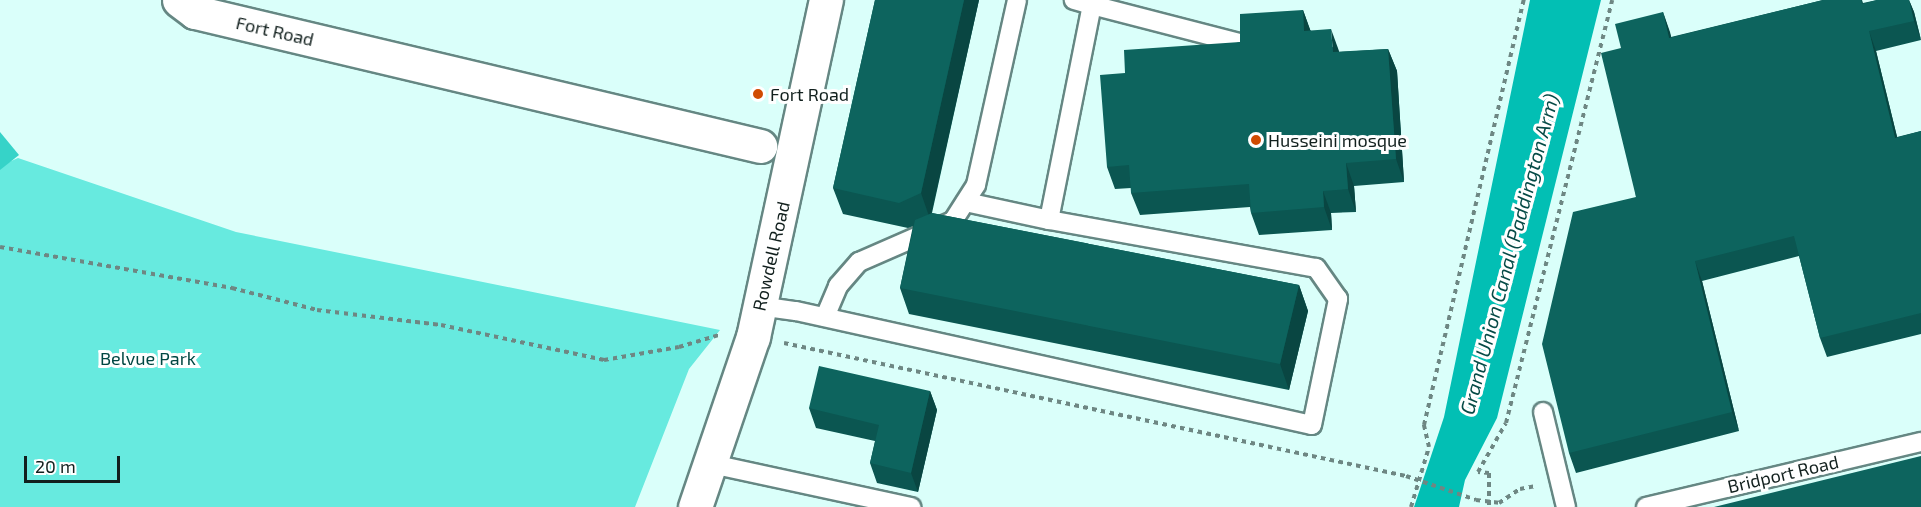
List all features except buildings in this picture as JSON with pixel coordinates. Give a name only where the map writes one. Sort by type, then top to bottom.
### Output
[{"type":"street","name":"Fort Road","points":[[179,0],[195,12],[760,146]]},
{"type":"street","name":"Rowdell Road","points":[[695,507],[712,464],[759,306],[826,0]]},
{"type":"lane","points":[[825,317],[837,286],[859,262],[953,221],[966,202],[976,185],[1017,0]]},
{"type":"lane","points":[[1074,0],[1239,43]]},
{"type":"lane","points":[[1048,220],[1092,5]]},
{"type":"lane","points":[[759,306],[825,317],[1312,426],[1338,299],[1316,268],[1048,220],[966,202]]},
{"type":"lane","points":[[1544,412],[1566,507]]},
{"type":"lane","name":"Bridport Road","points":[[1646,507],[1921,442]]},
{"type":"lane","points":[[712,464],[911,507]]},
{"type":"path","points":[[1412,507],[1429,447],[1424,425],[1524,0]]},
{"type":"path","points":[[1489,505],[1489,473],[1478,472],[1506,423],[1612,0]]},
{"type":"path","points":[[0,247],[232,288],[316,310],[441,325],[604,360],[679,348],[730,331]]},
{"type":"path","points":[[774,341],[1406,476],[1489,505],[1540,485]]},
{"type":"green space","name":"Belvue Park","points":[[18,158],[236,232],[720,330],[689,369],[635,507],[0,507],[0,166]]},
{"type":"shaded area","points":[[0,132],[19,155],[0,170]]},
{"type":"water","name":"Grand Union Canal (Paddington Arm)","points":[[1530,0],[1601,0],[1497,418],[1465,480],[1459,507],[1414,507],[1444,417]]},
{"type":"place","name":"Fort Road","points":[[758,94]]},
{"type":"place","name":"Husseini mosque","points":[[1256,140]]}]
